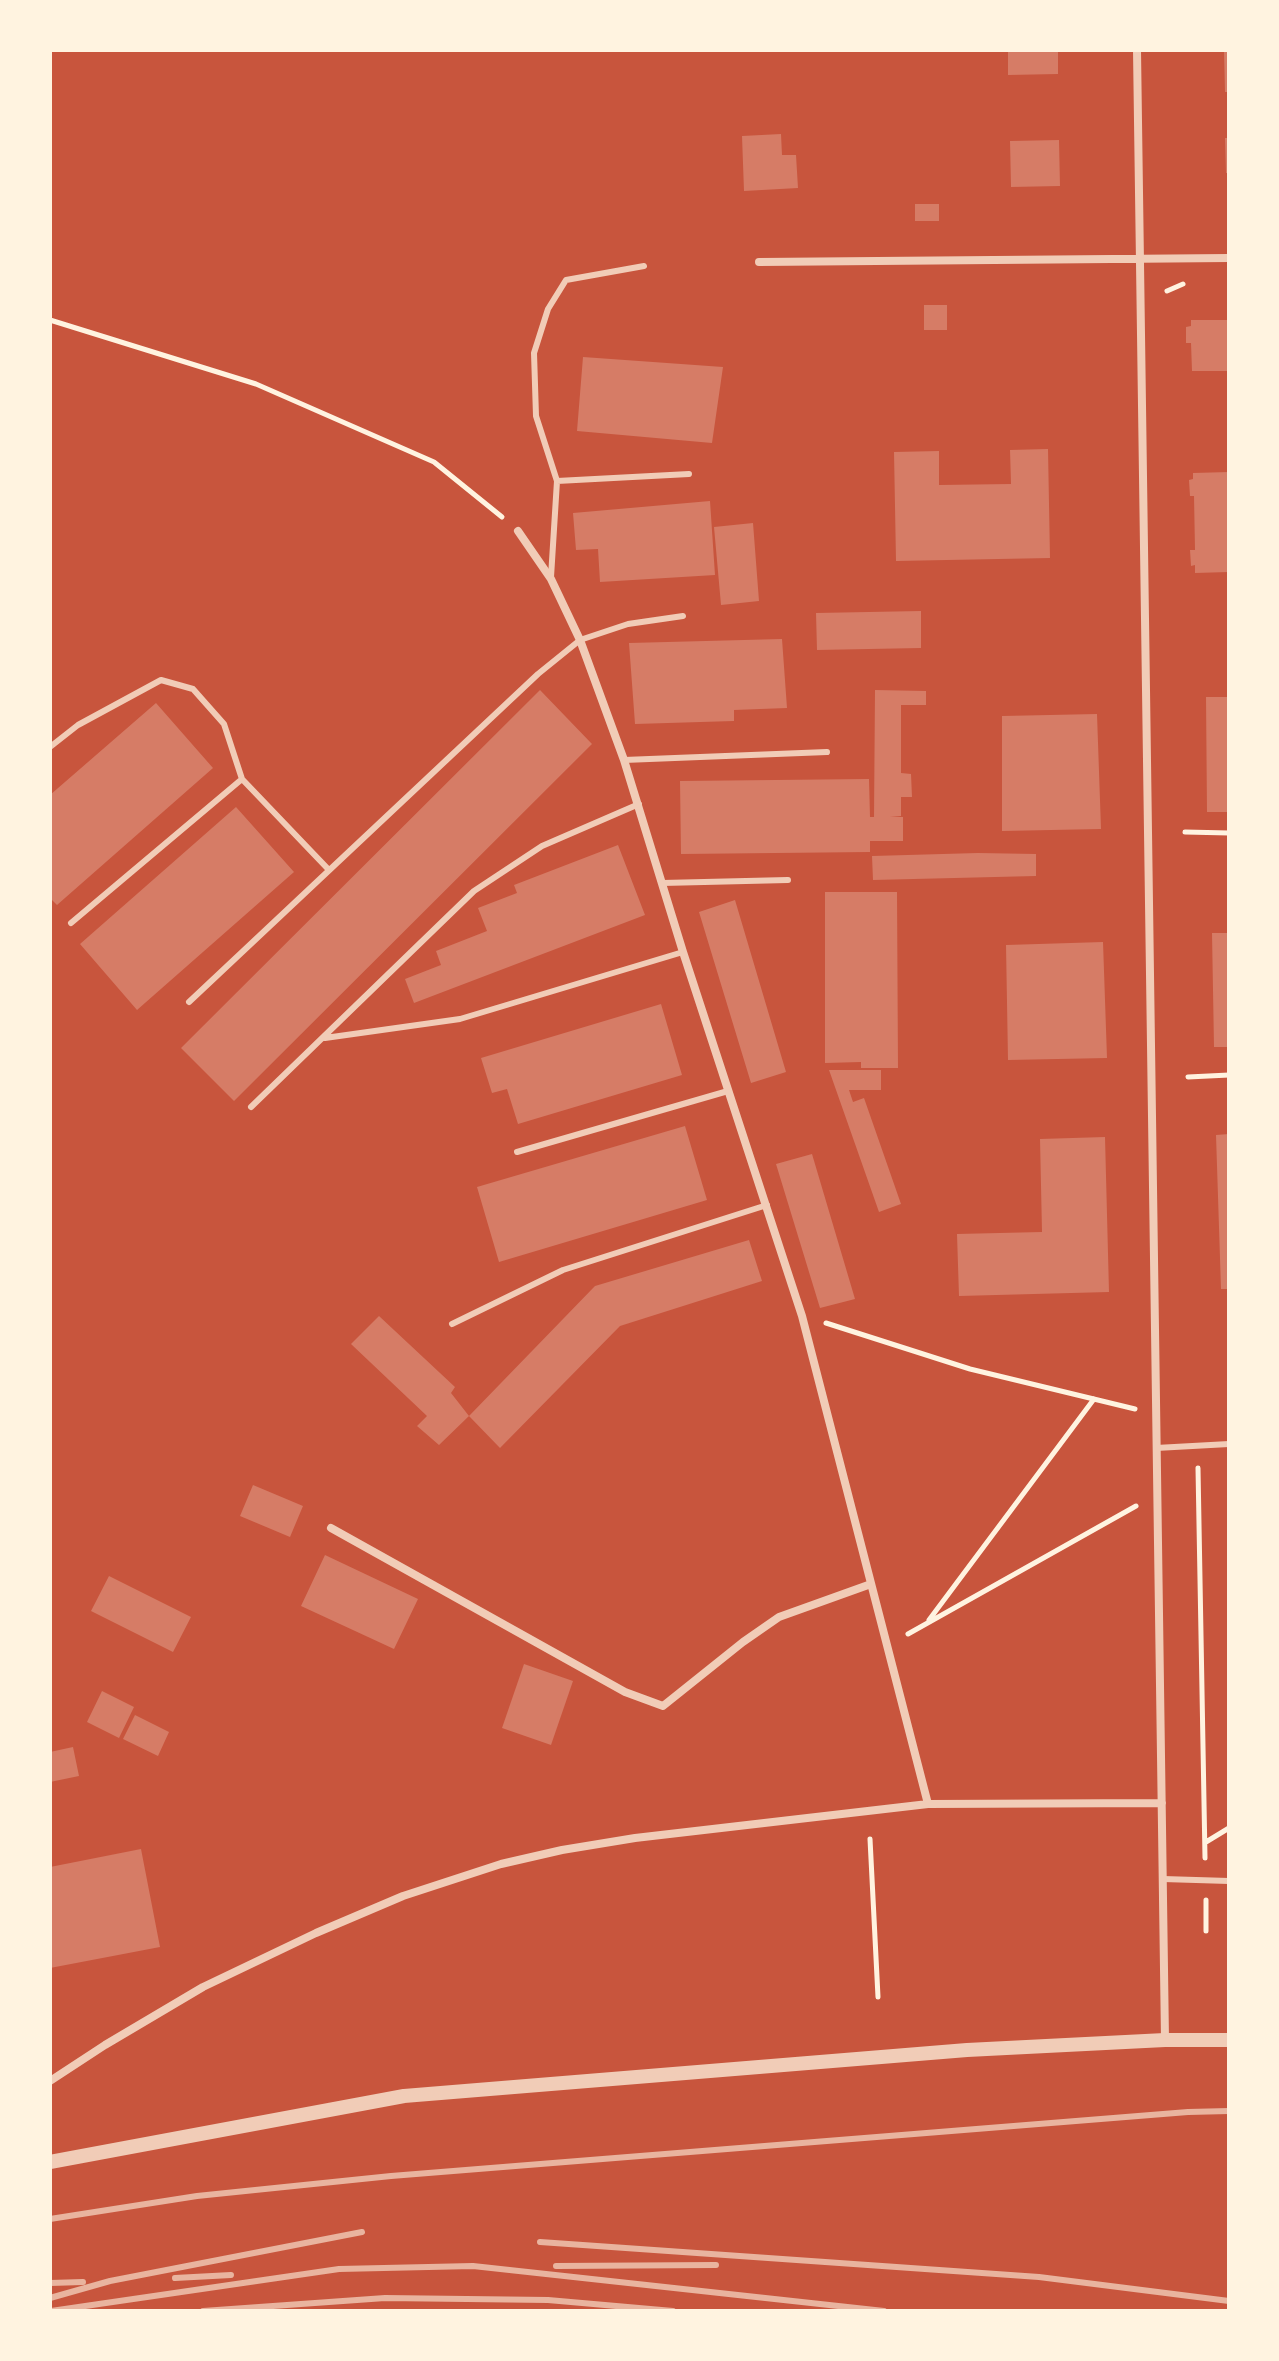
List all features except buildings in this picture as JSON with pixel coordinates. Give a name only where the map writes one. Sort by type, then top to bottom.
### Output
[{"type":"street","points":[[1137,50],[1165,2040]]},
{"type":"street","points":[[759,262],[1229,258]]},
{"type":"street","points":[[518,531],[551,579],[580,640],[639,804],[683,952],[802,1316],[928,1804]]},
{"type":"street","points":[[331,1528],[625,1692],[663,1706],[779,1617],[871,1584]]},
{"type":"street","points":[[50,2081],[203,1987],[403,1896],[501,1864],[635,1838],[928,1804],[1162,1803]]},
{"type":"street","points":[[50,2162],[404,2096],[967,2050],[1165,2040],[1229,2040]]},
{"type":"lane","points":[[551,579],[557,481],[536,416],[534,353],[548,309],[566,280],[644,266]]},
{"type":"lane","points":[[557,481],[689,474]]},
{"type":"lane","points":[[189,1002],[538,674],[580,640],[628,624],[683,616]]},
{"type":"lane","points":[[50,747],[78,725],[161,680],[193,689],[224,724],[242,779],[329,870]]},
{"type":"lane","points":[[624,760],[827,752]]},
{"type":"lane","points":[[71,923],[242,779]]},
{"type":"lane","points":[[251,1107],[474,891],[542,846],[639,804]]},
{"type":"lane","points":[[662,883],[788,880]]},
{"type":"lane","points":[[325,1038],[460,1019],[683,952]]},
{"type":"lane","points":[[517,1152],[728,1091]]},
{"type":"lane","points":[[452,1324],[563,1270],[767,1205]]},
{"type":"lane","points":[[1156,1448],[1229,1444]]},
{"type":"lane","points":[[1163,1879],[1229,1881]]},
{"type":"path","points":[[1167,291],[1183,284]]},
{"type":"path","points":[[50,320],[256,384],[434,462],[518,531]]},
{"type":"path","points":[[1185,832],[1229,833]]},
{"type":"path","points":[[1188,1077],[1229,1075]]},
{"type":"path","points":[[802,1316],[970,1369],[1135,1409]]},
{"type":"path","points":[[926,1624],[1094,1399]]},
{"type":"path","points":[[1198,1445],[1206,1931]]},
{"type":"path","points":[[887,1645],[1137,1506]]},
{"type":"path","points":[[1205,1843],[1229,1828]]},
{"type":"path","points":[[870,1839],[878,1997]]},
{"type":"railway","points":[[50,2219],[197,2196],[391,2176],[1229,2111]]},
{"type":"railway","points":[[50,2298],[110,2281],[362,2232]]},
{"type":"railway","points":[[540,2242],[1039,2277],[1229,2301]]},
{"type":"railway","points":[[556,2266],[716,2265]]},
{"type":"railway","points":[[51,2311],[339,2269],[473,2266],[884,2311]]},
{"type":"railway","points":[[175,2278],[231,2275]]},
{"type":"railway","points":[[50,2283],[83,2282]]},
{"type":"railway","points":[[203,2311],[385,2298],[548,2300],[673,2311]]}]
